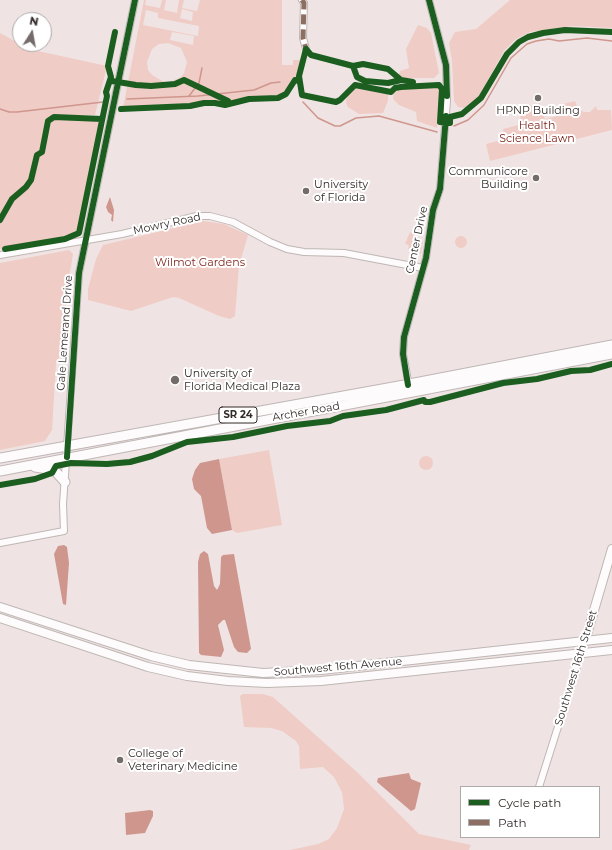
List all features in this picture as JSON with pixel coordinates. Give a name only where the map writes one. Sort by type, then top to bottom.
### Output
[{"type":"main road","name":"Archer Road","points":[[0,471],[409,389],[612,345]]},
{"type":"main road","name":"Archer Road","points":[[0,458],[68,445],[612,354]]},
{"type":"main road","points":[[17,468],[48,468],[59,474],[65,482]]},
{"type":"main road","name":"Southwest 16th Street","points":[[584,641],[612,549]]},
{"type":"main road","name":"Southwest 16th Avenue","points":[[0,607],[151,656],[196,666],[263,673],[321,670],[612,638]]},
{"type":"main road","name":"Southwest 16th Avenue","points":[[0,618],[148,667],[187,676],[236,682],[267,683],[317,681],[612,650]]},
{"type":"street","name":"Gale Lemerand Drive","points":[[0,544],[64,531],[63,504],[77,288],[136,0]]},
{"type":"street","points":[[302,0],[304,2],[303,38],[306,49]]},
{"type":"street","name":"Center Drive","points":[[409,389],[403,354],[404,337],[429,246],[433,210],[440,188],[447,101],[446,65],[429,0]]},
{"type":"street","name":"Mowry Road","points":[[0,255],[122,234],[197,216],[210,216],[233,222],[270,242],[291,250],[344,253],[423,268]]},
{"type":"street","name":"Southwest 16th Street","points":[[540,786],[584,641]]},
{"type":"green space","points":[[144,0],[146,0],[145,5],[160,8],[162,0],[166,0],[164,10],[177,13],[179,0],[184,0],[182,8],[197,11],[200,0],[282,0],[282,65],[293,65],[293,60],[301,60],[298,74],[287,90],[279,96],[252,97],[231,102],[187,79],[185,82],[226,102],[225,104],[202,101],[186,105],[123,108]],"holes":[[[182,9],[193,12],[192,21],[180,18]],[[146,10],[158,13],[158,18],[199,26],[198,36],[143,25]],[[172,32],[194,36],[193,45],[170,40]],[[168,43],[181,48],[187,62],[184,73],[181,77],[170,82],[164,82],[152,75],[148,70],[147,62],[152,49],[159,44]]]},
{"type":"green space","points":[[510,0],[612,0],[612,28],[573,26],[530,32],[516,39],[504,51],[479,96],[465,108],[458,107],[454,101],[452,61],[449,43],[455,32],[476,29]]},
{"type":"green space","points":[[418,25],[427,28],[431,33],[439,73],[434,78],[403,78],[399,75],[400,71],[409,68],[406,49]]},
{"type":"green space","points":[[0,33],[12,40],[12,52],[43,52],[107,66],[95,115],[54,115],[47,120],[41,151],[35,155],[31,176],[34,177],[39,156],[45,152],[51,121],[55,118],[98,119],[100,122],[78,233],[64,239],[0,249]]},
{"type":"green space","points":[[355,86],[388,92],[388,101],[383,113],[359,114],[348,107],[346,103],[347,94]]},
{"type":"green space","points":[[437,86],[440,89],[437,128],[417,121],[416,112],[399,105],[393,99],[394,90],[399,88]]},
{"type":"green space","name":"Health Science Lawn","points":[[575,101],[578,109],[584,112],[590,112],[596,106],[597,110],[611,110],[612,130],[490,161],[486,144],[505,139],[503,129],[522,124],[518,109],[540,103],[545,119],[565,114],[563,104]]},
{"type":"green space","name":"Wilmot Gardens","points":[[203,221],[224,224],[248,235],[239,266],[235,316],[230,319],[219,316],[179,298],[173,297],[131,311],[88,300],[88,289],[96,259],[103,245]]},
{"type":"green space","points":[[410,232],[423,241],[421,254],[408,249],[409,245],[405,244]]},
{"type":"green space","points":[[461,236],[465,238],[467,242],[465,246],[461,248],[457,246],[455,242],[457,238]]},
{"type":"green space","points":[[69,250],[73,254],[67,291],[63,355],[60,355],[56,363],[52,430],[45,441],[0,450],[0,263]]},
{"type":"green space","points":[[269,450],[282,525],[237,533],[232,530],[219,459]]},
{"type":"green space","points":[[426,456],[431,458],[433,463],[431,468],[426,470],[421,468],[419,463],[421,458]]},
{"type":"green space","points":[[243,694],[263,694],[273,697],[357,772],[419,834],[471,845],[469,850],[290,850],[318,844],[329,839],[337,828],[344,809],[342,792],[334,777],[323,767],[300,769],[299,746],[296,741],[282,731],[271,728],[244,727],[240,696]]},
{"type":"shaded area","points":[[110,197],[114,210],[113,222],[111,220],[112,215],[108,212],[106,207]]},
{"type":"shaded area","points":[[219,459],[232,530],[212,534],[207,528],[201,496],[194,489],[192,479],[195,470],[200,463]]},
{"type":"shaded area","points":[[64,545],[67,547],[69,563],[66,605],[63,604],[54,554],[58,546]]},
{"type":"shaded area","points":[[204,551],[208,554],[214,586],[217,590],[220,584],[221,557],[223,555],[234,554],[251,649],[247,653],[238,652],[234,647],[225,620],[223,620],[218,625],[224,650],[221,657],[201,655],[199,653],[198,562],[200,554]]},
{"type":"shaded area","points":[[409,773],[411,779],[421,783],[415,809],[411,811],[377,782],[378,778]]},
{"type":"shaded area","points":[[150,810],[153,811],[153,816],[145,833],[126,835],[125,813]]},
{"type":"waterway","points":[[454,126],[468,120],[484,105],[511,58],[527,44],[549,39],[559,41],[587,38],[612,41]]},
{"type":"waterway","points":[[189,96],[199,83],[202,68]]},
{"type":"waterway","points":[[127,99],[198,96],[254,90],[271,83],[280,82]]},
{"type":"waterway","points":[[0,109],[9,112],[17,112],[103,102]]},
{"type":"waterway","points":[[303,102],[318,118],[335,126],[340,126],[356,118],[379,116],[437,132]]},
{"type":"marked path","points":[[302,0],[304,3],[303,38],[306,49]]},
{"type":"cycle path","points":[[67,457],[79,273],[135,0]]},
{"type":"cycle path","points":[[429,0],[446,65],[447,96]]},
{"type":"cycle path","points":[[306,49],[299,76],[302,95],[336,102],[355,85],[391,92],[395,88],[401,87],[439,85],[442,89],[440,122],[450,123],[450,117],[462,114],[481,98],[507,54],[519,42],[528,37],[543,33],[565,30],[612,32]]},
{"type":"cycle path","points":[[5,249],[65,239],[79,233],[107,96],[106,92],[111,77],[108,66],[115,32]]},
{"type":"cycle path","points":[[306,49],[311,55],[353,66],[363,64],[388,69],[401,80],[413,82]]},
{"type":"cycle path","points":[[353,66],[357,77],[365,81],[388,83],[401,80]]},
{"type":"cycle path","points":[[112,81],[151,86],[175,84],[184,80],[228,101]]},
{"type":"cycle path","points":[[121,109],[190,106],[204,103],[225,105],[249,99],[278,98],[286,94],[295,80],[299,81]]},
{"type":"cycle path","points":[[408,385],[403,354],[404,337],[426,258],[433,210],[440,189],[446,116]]},
{"type":"cycle path","points":[[0,220],[12,199],[26,187],[31,180],[37,155],[42,152],[48,121],[54,117],[102,119]]},
{"type":"cycle path","points":[[0,485],[35,479],[52,473],[56,466],[71,463],[107,464],[130,462],[152,456],[187,442],[233,437],[287,426],[330,421],[343,416],[386,410],[424,400],[425,402],[430,402],[503,383],[537,379],[571,371],[590,370],[612,364]]},
{"type":"place","name":"HPNP Building","points":[[538,98]]},
{"type":"place","name":"Communicore Building","points":[[536,178]]},
{"type":"place","name":"University of Florida","points":[[306,191]]},
{"type":"place","name":"University of Florida Medical Plaza","points":[[175,380]]},
{"type":"place","name":"College of Veterinary Medicine","points":[[120,760]]}]
